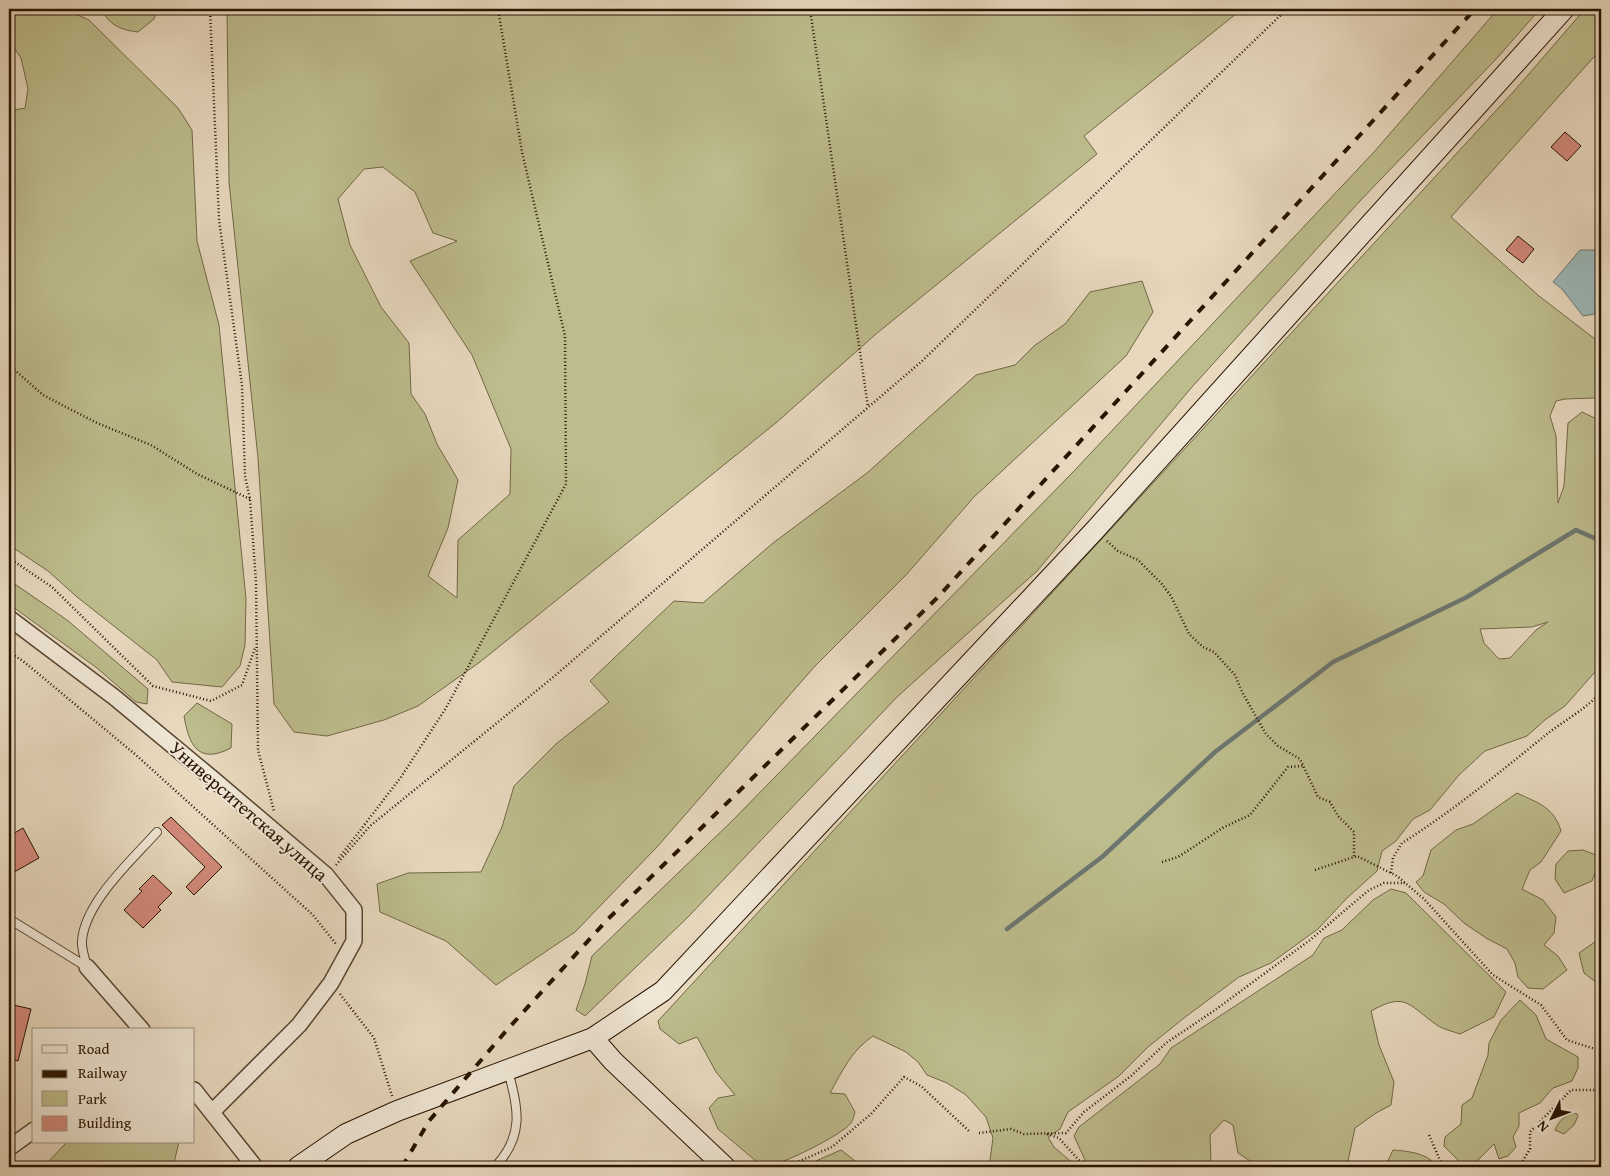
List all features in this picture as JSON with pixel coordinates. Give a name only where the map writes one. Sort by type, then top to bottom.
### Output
[{"type":"main road","points":[[303,1165],[346,1134],[397,1111],[592,1038],[663,991],[1094,530],[1564,9]]},
{"type":"main road","points":[[592,1038],[613,1061],[725,1167]]},
{"type":"street","name":"Университетская улица","points":[[9,618],[114,697],[326,875],[354,910],[354,941],[331,983],[299,1025],[212,1111]]},
{"type":"street","points":[[87,967],[140,1028]]},
{"type":"street","points":[[195,1091],[255,1167]]},
{"type":"street","points":[[9,1148],[32,1131]]},
{"type":"lane","points":[[87,967],[81,941],[89,917],[105,891],[157,832]]},
{"type":"lane","points":[[9,919],[87,967]]},
{"type":"lane","points":[[495,1167],[504,1157],[512,1143],[518,1116],[516,1099],[507,1069]]},
{"type":"path","points":[[210,9],[219,220],[242,385],[245,476],[250,500],[256,582],[258,750],[278,835]]},
{"type":"path","points":[[326,875],[402,777],[446,708],[566,484],[565,336],[522,152],[498,9]]},
{"type":"path","points":[[810,9],[868,407]]},
{"type":"path","points":[[326,875],[370,826],[551,679],[922,362],[1088,198],[1287,9]]},
{"type":"path","points":[[9,365],[42,395],[97,423],[151,445],[197,474],[250,500]]},
{"type":"path","points":[[1094,530],[1118,551],[1138,560],[1161,583],[1171,596],[1189,634],[1203,647],[1214,652],[1228,667],[1266,734],[1278,746],[1300,759],[1318,796],[1330,802],[1338,816],[1354,832],[1354,857]]},
{"type":"path","points":[[9,558],[52,587],[152,686],[211,701],[242,686],[256,644]]},
{"type":"path","points":[[9,652],[136,755],[291,894],[313,914],[346,957]]},
{"type":"path","points":[[1391,873],[1393,858],[1402,843],[1495,778],[1548,733],[1594,700],[1601,692]]},
{"type":"path","points":[[1162,862],[1178,858],[1224,827],[1250,815],[1288,767],[1303,766]]},
{"type":"path","points":[[1315,870],[1357,856],[1391,873],[1424,899],[1493,975],[1541,1005],[1567,1040],[1601,1051]]},
{"type":"path","points":[[979,1133],[1011,1129],[1024,1134],[1066,1132],[1084,1112],[1131,1076],[1166,1043],[1215,1010],[1266,970],[1310,940],[1369,890],[1384,883],[1404,883]]},
{"type":"path","points":[[331,983],[374,1038],[397,1111]]},
{"type":"path","points":[[786,1167],[832,1147],[871,1114],[904,1077],[921,1086],[969,1131]]},
{"type":"path","points":[[1519,1167],[1530,1149],[1530,1132],[1571,1090],[1601,1090]]},
{"type":"path","points":[[1046,1134],[1059,1138],[1085,1167]]},
{"type":"path","points":[[1429,1135],[1442,1167]]},
{"type":"green space","points":[[9,9],[65,9],[89,20],[178,108],[192,130],[197,241],[219,325],[246,599],[245,645],[240,666],[222,687],[172,682],[157,660],[77,597],[48,571],[9,545],[9,111],[25,108],[28,89],[21,58],[9,40]]},
{"type":"green space","points":[[101,9],[158,9],[154,19],[138,32],[116,26]]},
{"type":"green space","points":[[227,9],[1242,9],[1084,136],[1097,154],[876,334],[777,422],[480,662],[418,706],[384,720],[327,736],[294,732],[274,704],[258,458],[229,182]],"holes":[[[383,167],[415,192],[433,233],[457,241],[410,261],[472,355],[511,449],[510,494],[458,540],[457,598],[428,576],[448,528],[458,480],[437,444],[425,414],[411,394],[409,343],[381,307],[350,245],[338,199],[364,169]]]},
{"type":"green space","points":[[1498,9],[1540,9],[1498,57],[1359,202],[1192,387],[1037,571],[897,697],[688,917],[585,1016],[576,1010],[592,956],[732,821],[1074,471],[1374,152]]},
{"type":"green space","points":[[1585,9],[1601,9],[1601,49],[1451,217],[1539,296],[1595,339],[1601,333],[1601,406],[1594,398],[1565,399],[1556,401],[1550,416],[1556,436],[1558,503],[1564,486],[1568,423],[1582,412],[1601,421],[1601,665],[1565,706],[1546,719],[1527,736],[1485,751],[1459,775],[1430,810],[1413,819],[1396,841],[1382,851],[1377,871],[1346,899],[1318,929],[1271,963],[1239,977],[1184,1018],[1148,1047],[1119,1076],[1068,1112],[1060,1129],[1048,1137],[1054,1147],[1076,1166],[1085,1160],[1074,1136],[1079,1127],[1160,1064],[1171,1048],[1313,955],[1324,938],[1342,930],[1373,900],[1391,889],[1406,893],[1506,992],[1494,1017],[1460,1034],[1437,1025],[1412,1006],[1399,1001],[1382,1005],[1371,1011],[1379,1045],[1394,1082],[1391,1105],[1355,1128],[1348,1161],[1344,1167],[1259,1167],[1238,1153],[1233,1125],[1224,1120],[1210,1135],[1211,1163],[1214,1167],[989,1167],[993,1138],[986,1117],[966,1095],[947,1083],[927,1075],[918,1062],[906,1052],[873,1036],[853,1055],[830,1093],[845,1094],[855,1112],[851,1123],[836,1135],[809,1150],[782,1162],[763,1167],[718,1129],[709,1108],[718,1098],[735,1095],[716,1072],[697,1037],[679,1044],[660,1029],[658,1021],[1515,90]],"holes":[[[1548,622],[1536,630],[1510,658],[1499,659],[1484,643],[1480,629],[1532,627]]]},
{"type":"green space","points":[[1142,281],[1153,312],[1126,356],[974,497],[907,574],[815,666],[657,847],[575,932],[496,985],[446,941],[380,912],[377,884],[408,873],[481,872],[502,827],[514,786],[556,744],[609,702],[590,681],[674,601],[703,603],[773,543],[867,473],[976,375],[1015,365],[1034,346],[1065,324],[1090,292]]},
{"type":"green space","points":[[9,580],[67,620],[148,689],[147,704],[136,702],[97,668],[9,604]]},
{"type":"green space","points":[[197,703],[232,724],[231,748],[220,753],[210,754],[203,753],[192,743],[184,716]]},
{"type":"green space","points":[[1517,793],[1550,811],[1561,831],[1541,862],[1530,870],[1522,889],[1543,900],[1556,917],[1554,933],[1544,945],[1558,956],[1567,970],[1543,989],[1528,988],[1518,977],[1515,963],[1507,949],[1464,923],[1444,904],[1424,892],[1416,882],[1423,876],[1431,850],[1456,830],[1473,824]]},
{"type":"green space","points":[[1583,850],[1596,855],[1598,866],[1592,881],[1564,893],[1555,879],[1556,864],[1568,851]]},
{"type":"green space","points":[[1599,939],[1601,940],[1601,986],[1584,973],[1579,953]]},
{"type":"green space","points":[[1520,1000],[1536,1015],[1546,1039],[1578,1057],[1578,1068],[1572,1081],[1553,1088],[1540,1103],[1519,1113],[1519,1126],[1513,1137],[1516,1147],[1508,1156],[1499,1159],[1494,1144],[1476,1162],[1460,1162],[1444,1146],[1445,1137],[1461,1124],[1462,1105],[1472,1098],[1488,1055],[1489,1043],[1501,1020]]},
{"type":"green space","points":[[1576,1113],[1578,1116],[1574,1125],[1564,1134],[1555,1130],[1563,1118]]},
{"type":"green space","points":[[65,1144],[179,1144],[173,1167],[43,1167]]},
{"type":"green space","points":[[841,1150],[863,1167],[802,1167]]},
{"type":"green space","points":[[1393,1150],[1411,1152],[1423,1156],[1437,1167],[1385,1167]]},
{"type":"water","points":[[1580,250],[1601,250],[1601,313],[1583,316],[1562,289],[1553,282]]},
{"type":"building","points":[[1565,132],[1581,146],[1567,161],[1551,147]]},
{"type":"building","points":[[1518,236],[1534,249],[1523,263],[1506,250]]},
{"type":"building","points":[[171,817],[222,867],[194,895],[186,887],[205,867],[162,825]]},
{"type":"building","points":[[23,828],[39,858],[9,875],[9,836]]},
{"type":"building","points":[[153,875],[172,893],[158,907],[161,910],[143,928],[124,910],[142,891],[139,889]]},
{"type":"building","points":[[9,1004],[31,1009],[18,1061],[9,1059]]},
{"type":"waterway","points":[[1007,929],[1102,857],[1215,752],[1333,662],[1467,597],[1576,530],[1601,541]]},
{"type":"railway","points":[[402,1167],[429,1121],[506,1031],[607,920],[937,598],[1475,9]]}]
